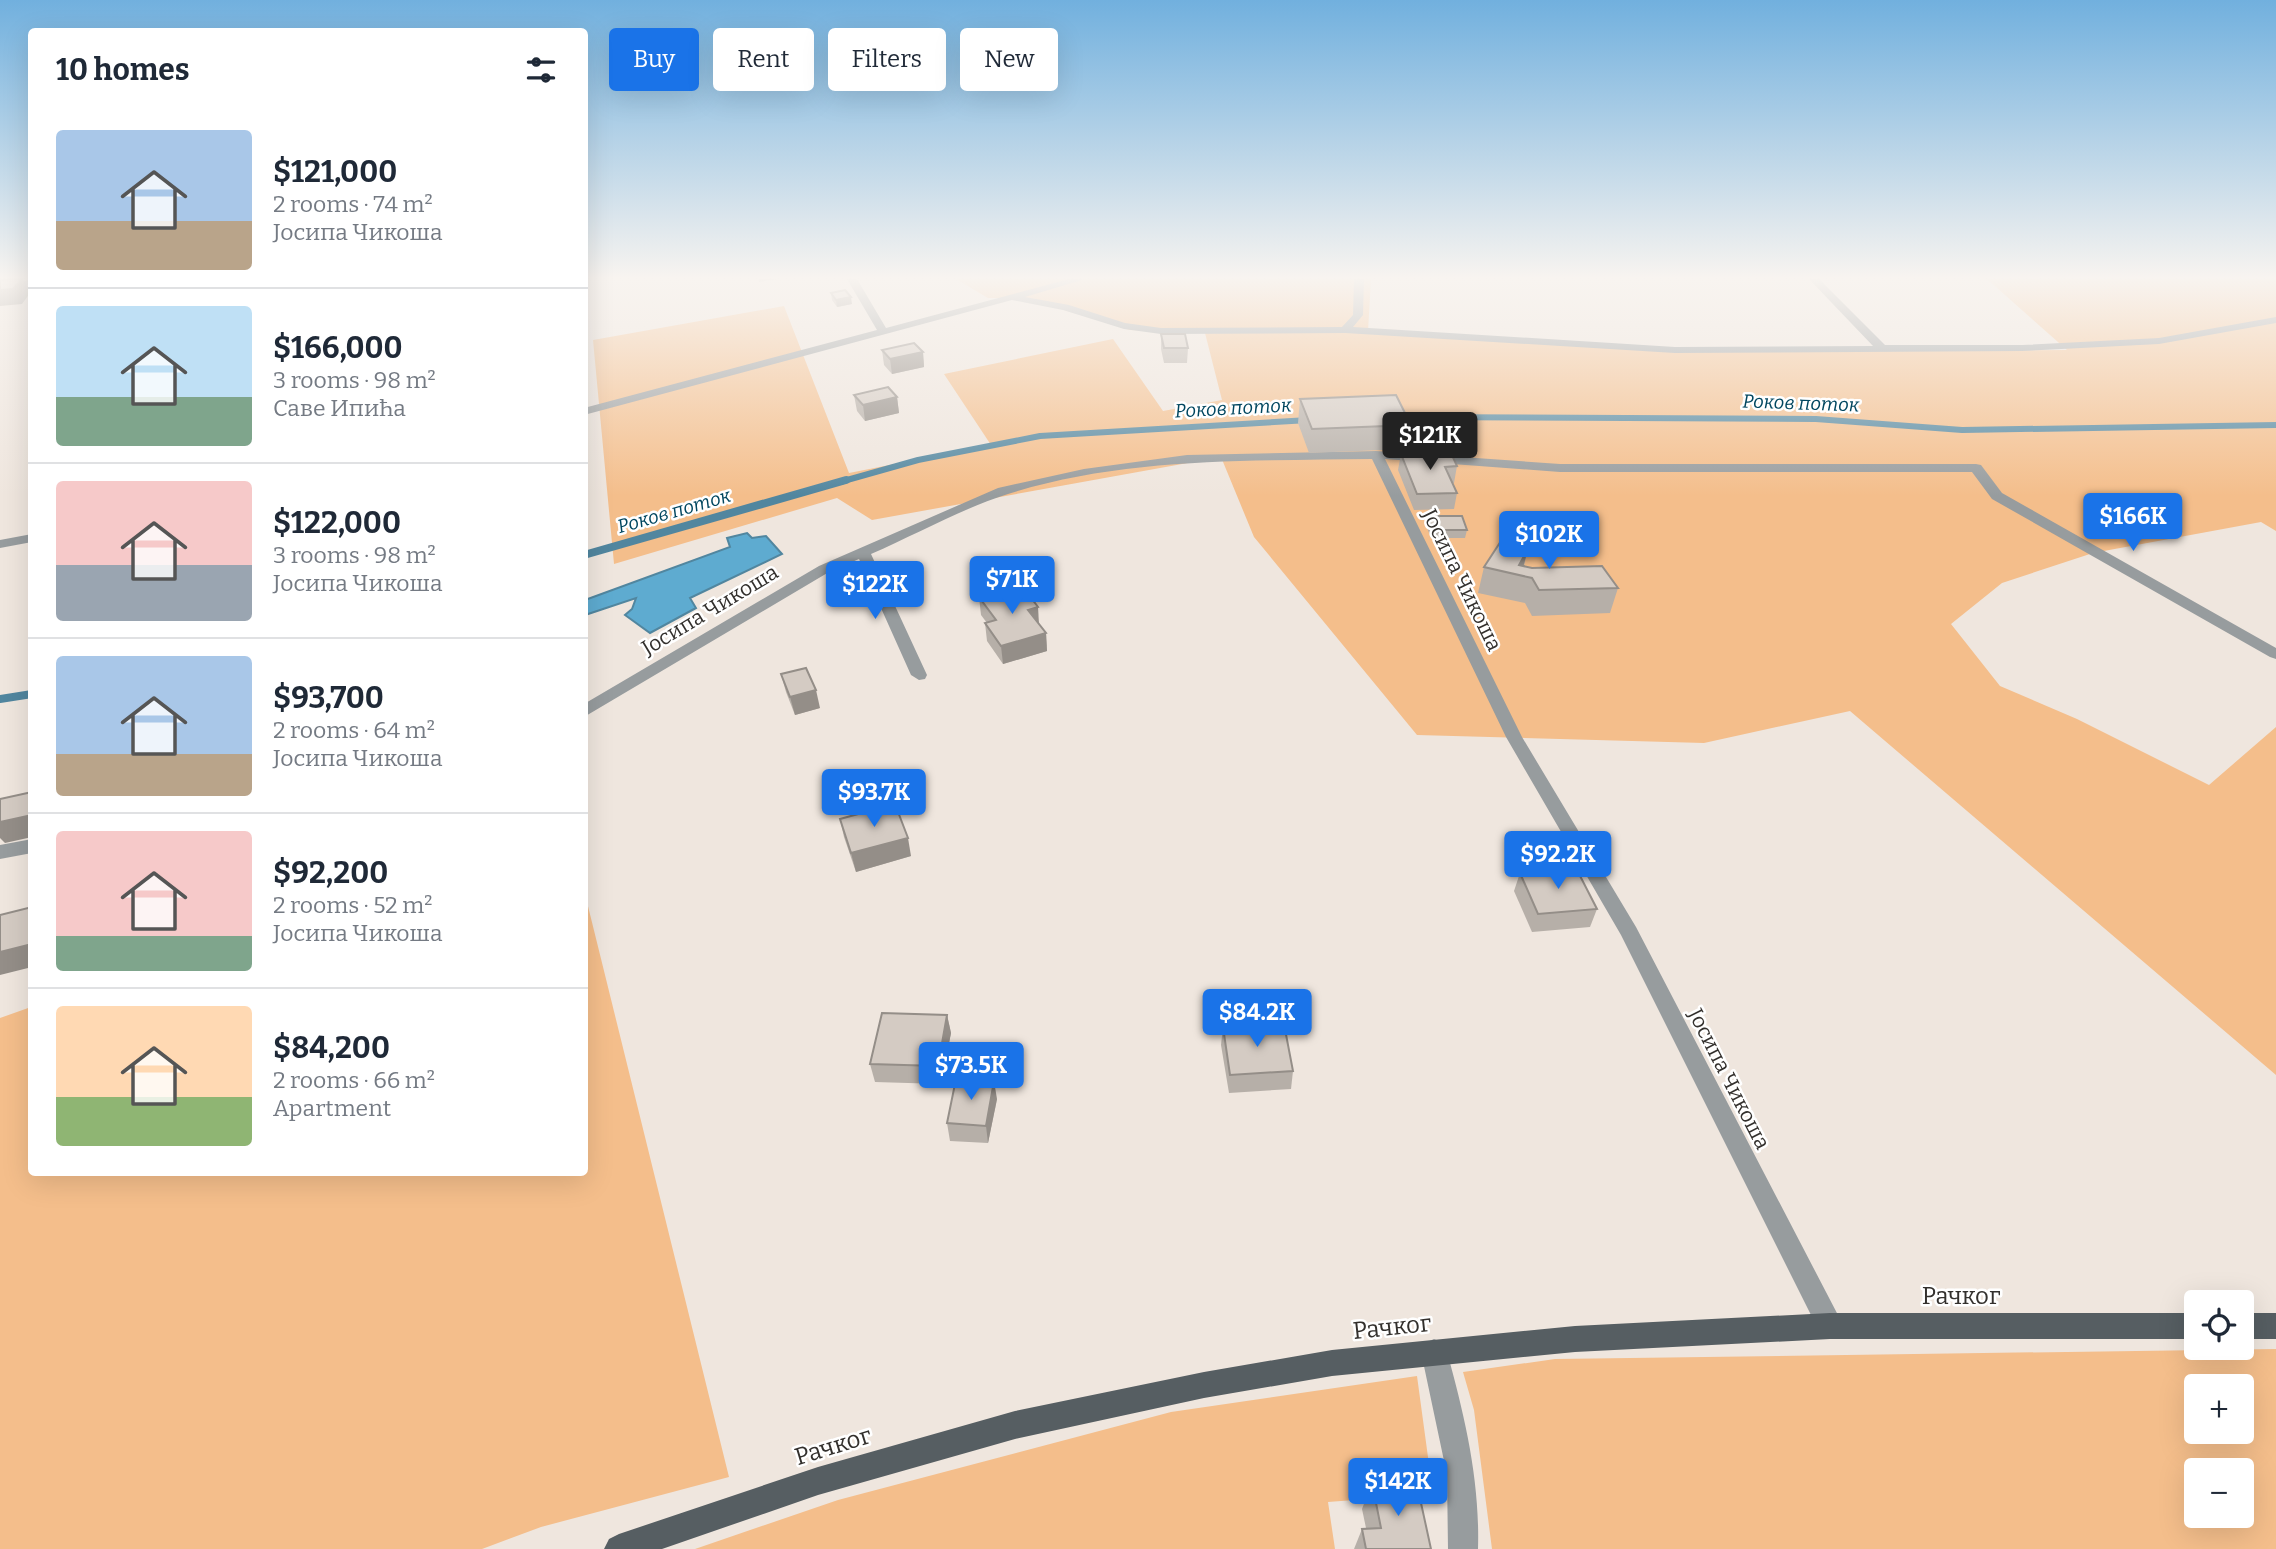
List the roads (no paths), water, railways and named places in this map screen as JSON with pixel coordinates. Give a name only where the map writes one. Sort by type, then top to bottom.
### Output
[{"type":"main road","name":"Рачког","points":[[619,1549],[818,1481],[1015,1425],[1217,1383],[1332,1363],[1575,1339],[1830,1326],[2184,1326]]},
{"type":"main road","points":[[2254,1326],[2276,1326]]},
{"type":"street","points":[[588,411],[815,351]]},
{"type":"street","points":[[1376,455],[1560,468],[1976,468],[1997,496],[2276,654]]},
{"type":"street","name":"Јосипа Чикоша","points":[[588,710],[824,569],[1003,491],[1084,473],[1187,459],[1376,455],[1514,737],[1629,932],[1830,1326]]},
{"type":"street","points":[[0,544],[28,539]]},
{"type":"street","points":[[864,553],[919,675]]},
{"type":"street","points":[[0,852],[28,847]]},
{"type":"street","points":[[1434,1352],[1449,1408],[1465,1526],[1462,1549]]},
{"type":"water","points":[[747,533],[752,538],[766,536],[782,554],[690,598],[696,608],[650,633],[625,615],[632,609],[636,598],[588,614],[588,599],[730,547],[727,538]]},
{"type":"waterway","name":"Роков поток","points":[[1396,417],[1816,419],[1962,430],[2276,425]]},
{"type":"waterway","name":"Роков поток","points":[[840,482],[918,460],[1040,436],[1309,420]]},
{"type":"waterway","name":"Роков поток","points":[[588,554],[846,480]]},
{"type":"waterway","name":"Роков поток","points":[[0,699],[28,695]]}]
